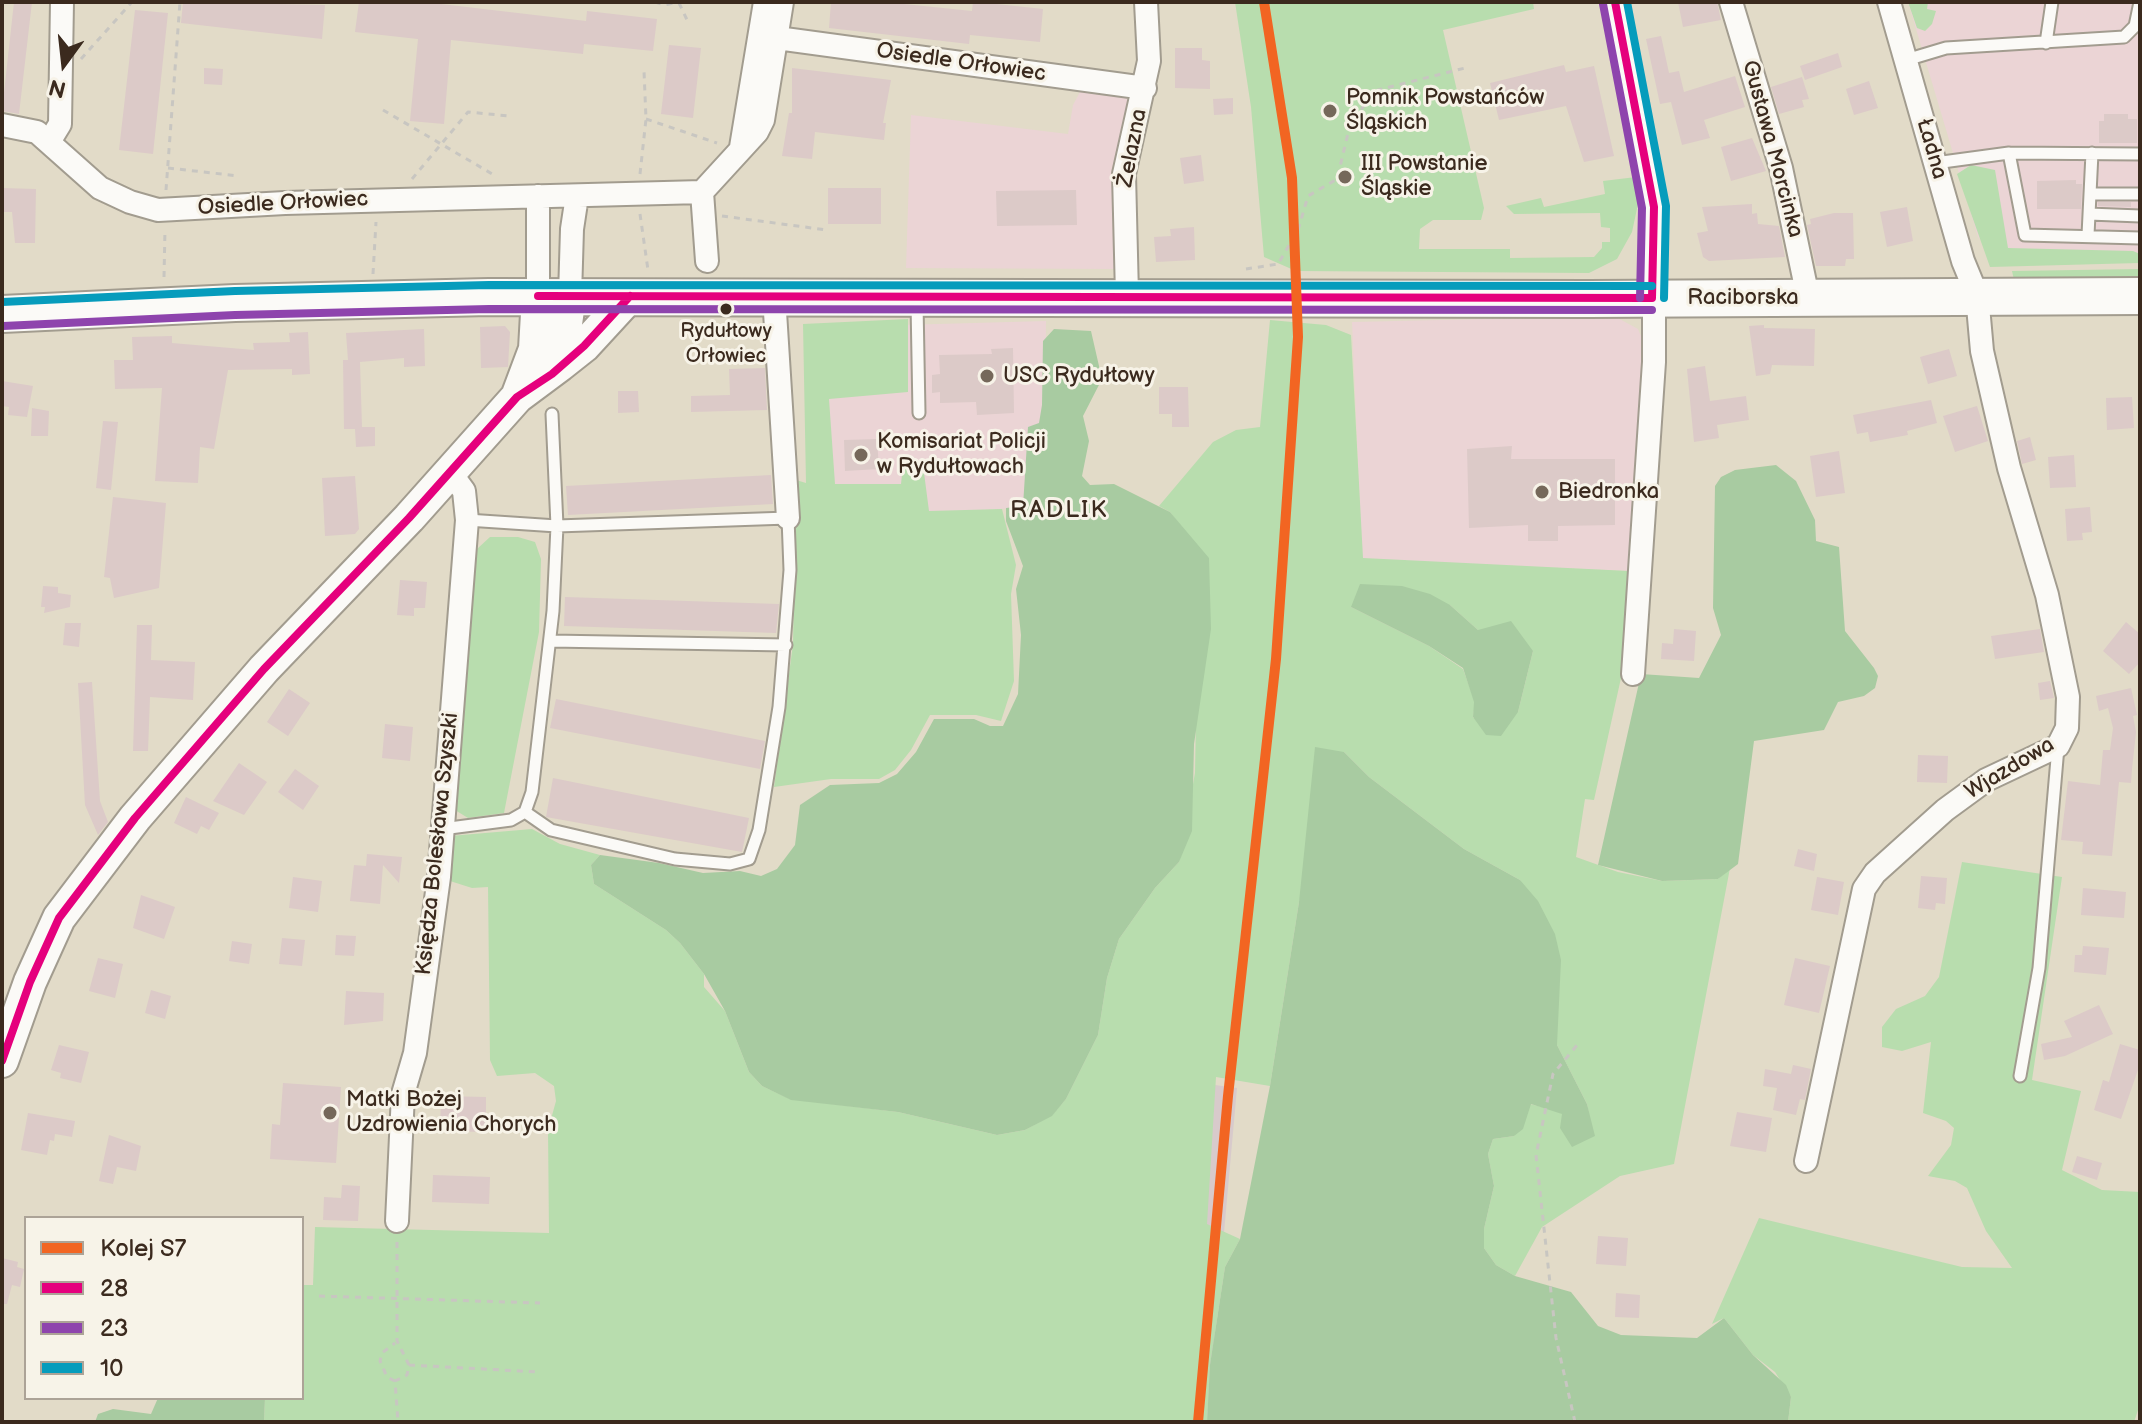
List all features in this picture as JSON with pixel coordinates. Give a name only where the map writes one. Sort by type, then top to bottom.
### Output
[{"type":"main road","name":"Raciborska","points":[[2,314],[235,303],[554,296],[639,283],[774,296],[2140,296]]},
{"type":"street","points":[[49,142],[60,124],[62,2]]},
{"type":"street","points":[[707,261],[702,202],[763,120],[769,36],[765,2]]},
{"type":"street","points":[[769,36],[782,2]]},
{"type":"street","name":"Żelazna","points":[[1127,295],[1124,174],[1145,88],[1150,42],[1146,2]]},
{"type":"street","points":[[1615,2],[1654,207],[1654,362],[1633,674]]},
{"type":"street","name":"Gustawa Morcinka","points":[[1731,2],[1781,168],[1808,297]]},
{"type":"street","name":"Ładna","points":[[1889,2],[1977,295]]},
{"type":"street","name":"Osiedle Orłowiec","points":[[769,36],[1145,88]]},
{"type":"street","name":"Osiedle Orłowiec","points":[[2,125],[37,132],[100,188],[130,202],[165,209],[538,196],[638,195],[702,202]]},
{"type":"street","points":[[538,196],[554,296],[560,365]]},
{"type":"street","points":[[517,397],[554,296],[572,229],[577,196]]},
{"type":"street","points":[[2,1061],[30,982],[59,918],[99,864],[264,669],[517,397],[584,346],[639,283]]},
{"type":"street","name":"Wjazdowa","points":[[1806,1161],[1864,889],[1875,873],[1945,810],[1986,780],[2058,746],[2067,728],[2068,697],[2047,595],[2009,468],[1982,351],[1977,295]]},
{"type":"street","points":[[774,296],[788,518]]},
{"type":"street","name":"Księdza Bolesława Szyszki","points":[[397,1221],[403,1094],[415,1053],[442,829],[467,520],[464,491],[450,472]]},
{"type":"lane","points":[[2046,43],[2052,2]]},
{"type":"lane","points":[[1906,60],[1946,48],[2124,37],[2135,26],[2140,2]]},
{"type":"lane","points":[[2009,153],[2025,235],[2140,238]]},
{"type":"lane","points":[[1935,163],[2009,153],[2140,154]]},
{"type":"lane","points":[[2088,235],[2092,153]]},
{"type":"lane","points":[[2090,194],[2140,194]]},
{"type":"lane","points":[[2089,214],[2140,216]]},
{"type":"lane","points":[[916,295],[919,413]]},
{"type":"lane","points":[[442,829],[511,820],[525,812],[532,792],[551,641],[557,526],[552,414]]},
{"type":"lane","points":[[467,520],[557,526],[788,518],[790,570],[786,645],[759,830],[749,859],[730,864],[675,859],[551,830],[525,812]]},
{"type":"lane","points":[[551,641],[786,645]]},
{"type":"lane","points":[[2020,1076],[2039,968],[2058,746]]},
{"type":"path","points":[[60,83],[132,2]]},
{"type":"path","points":[[164,278],[165,209],[180,2]]},
{"type":"path","points":[[655,2],[679,3],[689,24]]},
{"type":"path","points":[[1238,271],[1278,264],[1298,230],[1308,196],[1337,179],[1351,121],[1378,90],[1465,68]]},
{"type":"path","points":[[639,283],[638,195],[646,119],[644,71]]},
{"type":"path","points":[[383,110],[501,179]]},
{"type":"path","points":[[373,282],[385,200],[441,145],[468,112],[509,116]]},
{"type":"path","points":[[646,119],[740,150]]},
{"type":"path","points":[[168,168],[239,176]]},
{"type":"path","points":[[702,202],[827,230]]},
{"type":"path","points":[[1575,1422],[1556,1338],[1536,1155],[1553,1074],[1578,1044]]},
{"type":"path","points":[[395,1381],[407,1375],[409,1365],[397,1341],[397,1221]]},
{"type":"path","points":[[319,1296],[540,1303]]},
{"type":"path","points":[[395,1381],[387,1377],[380,1361],[382,1353],[397,1341]]},
{"type":"path","points":[[409,1365],[539,1372]]},
{"type":"path","points":[[395,1381],[398,1422]]},
{"type":"shaded area","points":[[1908,2],[2140,2],[2140,262],[2002,260],[1978,237]]},
{"type":"shaded area","points":[[1080,92],[1131,99],[1116,269],[906,268],[911,115],[1068,134],[1073,105]]},
{"type":"shaded area","points":[[1614,316],[1638,329],[1644,343],[1629,571],[1362,559],[1352,322]]},
{"type":"shaded area","points":[[1046,321],[1045,419],[1027,507],[927,514],[907,469],[899,490],[830,489],[826,392],[902,325]]},
{"type":"shaded area","points":[[1215,1085],[1237,1088],[1207,1422],[1190,1422]]},
{"type":"green space","points":[[1235,2],[1533,2],[1534,9],[1443,30],[1484,208],[1481,220],[1433,220],[1420,229],[1419,249],[1510,249],[1510,258],[1594,257],[1602,248],[1602,242],[1610,242],[1610,228],[1601,227],[1600,213],[1514,214],[1506,206],[1541,198],[1544,207],[1605,194],[1603,181],[1636,177],[1638,204],[1632,232],[1617,259],[1589,273],[1296,271],[1264,257],[1251,107]]},
{"type":"green space","points":[[1908,2],[1928,2],[1927,9],[1936,11],[1932,24],[1925,31],[1917,28]]},
{"type":"green space","points":[[1971,165],[1995,170],[2008,248],[2133,251],[2140,254],[2139,263],[1990,267],[1957,174]]},
{"type":"green space","points":[[2140,269],[2140,280],[2014,280],[2012,271]]},
{"type":"green space","points":[[908,319],[908,392],[829,399],[835,484],[901,484],[903,465],[923,465],[929,511],[1002,509],[1016,565],[1011,594],[1014,681],[1001,721],[976,715],[930,715],[911,750],[895,770],[879,779],[831,779],[774,787],[793,644],[796,480],[806,483],[803,324]]},
{"type":"green space","points":[[1270,320],[1326,325],[1351,335],[1363,558],[1629,571],[1621,678],[1594,800],[1585,799],[1576,857],[1618,872],[1662,881],[1718,879],[1730,868],[1674,1164],[1620,1176],[1542,1227],[1515,1276],[1496,1265],[1484,1248],[1484,1229],[1494,1186],[1488,1154],[1493,1139],[1514,1136],[1530,1104],[1590,1119],[1587,1104],[1557,1045],[1556,1016],[1520,880],[1464,849],[1369,777],[1344,752],[1299,902],[1270,1086],[1216,1077],[1207,1224],[1240,1239],[1225,1267],[1210,1365],[1207,1422],[264,1422],[265,1400],[304,1400],[304,1285],[313,1285],[315,1227],[549,1233],[548,1130],[556,1101],[554,1086],[535,1073],[497,1076],[490,1060],[488,887],[472,888],[450,881],[450,836],[532,829],[560,844],[600,855],[591,865],[594,884],[666,930],[680,943],[704,974],[704,987],[725,1011],[749,1072],[762,1086],[790,1099],[898,1112],[997,1135],[1025,1130],[1052,1115],[1066,1099],[1098,1035],[1107,978],[1119,939],[1155,888],[1179,862],[1195,773],[1199,551],[1170,512],[1159,506],[1213,442],[1236,430],[1260,427]],"holes":[[[1450,605],[1478,630],[1533,651],[1518,712],[1473,718],[1475,702],[1463,669],[1429,646],[1351,607]]]},
{"type":"green space","points":[[1054,329],[1091,331],[1099,366],[1101,381],[1083,416],[1089,441],[1082,476],[1090,485],[1114,484],[1170,512],[1209,558],[1211,629],[1194,744],[1192,831],[1179,862],[1155,888],[1119,939],[1107,978],[1098,1035],[1066,1099],[1052,1116],[1025,1130],[997,1135],[898,1112],[791,1100],[762,1086],[749,1072],[725,1011],[704,974],[680,943],[666,930],[594,884],[591,865],[600,855],[703,873],[740,871],[761,876],[777,869],[795,845],[800,805],[830,785],[879,783],[897,774],[916,752],[934,719],[974,719],[990,726],[1003,726],[1018,694],[1021,635],[1016,589],[1023,566],[1006,521],[1006,508],[1023,506],[1028,427],[1039,423],[1042,405],[1043,341]]},
{"type":"green space","points":[[1776,465],[1796,481],[1815,520],[1816,541],[1839,547],[1845,631],[1874,668],[1878,676],[1875,688],[1864,696],[1838,702],[1824,730],[1754,741],[1738,864],[1718,879],[1662,881],[1598,865],[1641,674],[1699,678],[1721,635],[1713,608],[1715,486],[1721,477],[1735,470]]},
{"type":"green space","points":[[490,537],[518,537],[535,542],[541,559],[539,632],[504,813],[468,818],[455,810],[465,663],[477,549]]},
{"type":"green space","points":[[1360,584],[1402,586],[1430,594],[1450,605],[1478,630],[1511,621],[1533,651],[1518,712],[1501,736],[1486,735],[1473,717],[1474,702],[1463,668],[1429,646],[1351,607]]},
{"type":"green space","points":[[1315,747],[1344,752],[1369,777],[1464,849],[1520,880],[1538,901],[1555,934],[1561,960],[1557,1045],[1587,1104],[1595,1136],[1572,1147],[1560,1128],[1562,1114],[1531,1104],[1523,1129],[1514,1136],[1493,1139],[1488,1154],[1494,1186],[1484,1229],[1484,1248],[1496,1265],[1515,1276],[1571,1292],[1598,1326],[1621,1335],[1697,1338],[1724,1318],[1753,1355],[1786,1385],[1791,1397],[1788,1422],[1207,1422],[1210,1365],[1225,1267],[1240,1239],[1270,1086],[1299,902]]},
{"type":"green space","points":[[1962,862],[2062,877],[2032,1080],[2081,1091],[2062,1170],[2102,1190],[2140,1192],[2140,1404],[2134,1422],[1788,1422],[1791,1397],[1775,1372],[1753,1355],[1724,1318],[1712,1324],[1759,1218],[1962,1267],[2012,1268],[1986,1231],[1967,1188],[1955,1181],[1928,1176],[1951,1145],[1954,1128],[1946,1121],[1923,1113],[1931,1042],[1902,1051],[1882,1047],[1882,1027],[1896,1009],[1925,996],[1939,977]]},
{"type":"green space","points":[[157,1400],[265,1400],[264,1422],[95,1422],[98,1414],[113,1409],[151,1414]]},
{"type":"building","points":[[14,2],[32,2],[19,114],[2,111]]},
{"type":"building","points":[[183,2],[325,5],[322,39],[181,23]]},
{"type":"building","points":[[359,2],[424,2],[586,21],[587,11],[657,19],[653,51],[584,44],[583,54],[451,40],[444,124],[410,121],[418,39],[355,32]]},
{"type":"building","points":[[831,2],[885,2],[972,11],[973,2],[978,2],[1043,9],[1040,42],[970,35],[969,44],[829,28]]},
{"type":"building","points":[[1678,2],[1717,2],[1721,20],[1683,27]]},
{"type":"building","points":[[135,10],[168,13],[153,154],[119,150]]},
{"type":"building","points":[[1661,36],[1669,73],[1679,71],[1684,92],[1735,76],[1745,107],[1704,120],[1710,138],[1682,145],[1671,102],[1660,104],[1646,39]]},
{"type":"building","points":[[669,45],[701,48],[693,118],[661,114]]},
{"type":"building","points":[[1175,48],[1202,48],[1202,60],[1210,61],[1210,89],[1175,88]]},
{"type":"building","points":[[1838,53],[1842,67],[1805,80],[1800,66]]},
{"type":"building","points":[[1564,65],[1566,72],[1594,66],[1614,156],[1584,162],[1566,106],[1499,120],[1490,83]]},
{"type":"building","points":[[204,68],[223,69],[222,85],[204,84]]},
{"type":"building","points":[[792,68],[891,80],[883,123],[886,123],[884,140],[815,132],[812,159],[782,156],[789,113],[792,113]]},
{"type":"building","points":[[1802,77],[1809,99],[1802,100],[1804,107],[1779,114],[1771,87]]},
{"type":"building","points":[[1869,81],[1878,108],[1854,115],[1846,89]]},
{"type":"building","points":[[1233,98],[1233,114],[1214,115],[1213,99]]},
{"type":"building","points":[[2104,114],[2128,114],[2128,119],[2137,119],[2137,143],[2099,143],[2099,121],[2104,121]]},
{"type":"building","points":[[1752,138],[1766,171],[1731,181],[1721,147]]},
{"type":"building","points":[[1201,155],[1204,181],[1184,184],[1180,158]]},
{"type":"building","points":[[2076,180],[2076,184],[2082,184],[2081,209],[2037,209],[2037,181]]},
{"type":"building","points":[[2,188],[36,189],[35,243],[15,243],[12,212],[2,212]]},
{"type":"building","points":[[828,188],[881,188],[881,224],[828,224]]},
{"type":"building","points":[[1076,190],[1077,225],[997,226],[996,191]]},
{"type":"building","points":[[2098,202],[2131,202],[2131,207],[2098,206]]},
{"type":"building","points":[[1752,204],[1752,214],[1757,213],[1758,224],[1779,226],[1785,257],[1709,261],[1703,257],[1697,233],[1708,231],[1702,207]]},
{"type":"building","points":[[1907,207],[1913,241],[1887,247],[1880,212]]},
{"type":"building","points":[[1834,213],[1853,213],[1854,259],[1846,259],[1845,266],[1816,266],[1807,225],[1811,224],[1810,219]]},
{"type":"building","points":[[1194,227],[1195,260],[1156,262],[1154,237],[1171,236],[1170,229]]},
{"type":"building","points":[[1764,325],[1764,328],[1815,329],[1814,366],[1772,365],[1770,374],[1756,376],[1749,326]]},
{"type":"building","points":[[505,326],[510,332],[508,367],[481,368],[480,327]]},
{"type":"building","points":[[424,329],[425,366],[404,367],[404,358],[360,362],[362,427],[375,427],[375,446],[356,447],[355,429],[344,429],[343,360],[348,360],[346,333]]},
{"type":"building","points":[[308,332],[310,374],[292,375],[292,369],[228,370],[214,449],[200,447],[198,483],[155,481],[162,388],[115,389],[114,360],[133,360],[132,337],[172,336],[172,343],[254,350],[253,343],[290,342],[289,333]]},
{"type":"building","points":[[1013,348],[1014,413],[977,415],[976,402],[940,403],[940,392],[932,393],[932,375],[940,374],[939,355],[992,354],[991,349]]},
{"type":"building","points":[[1949,349],[1957,376],[1928,384],[1920,357]]},
{"type":"building","points":[[1705,366],[1710,401],[1746,396],[1749,420],[1717,425],[1719,438],[1694,442],[1687,369]]},
{"type":"building","points":[[765,368],[767,410],[691,412],[691,396],[730,395],[729,369]]},
{"type":"building","points":[[2,381],[33,386],[27,417],[8,415],[9,407],[2,406]]},
{"type":"building","points":[[1159,387],[1188,387],[1189,427],[1172,427],[1172,414],[1159,414]]},
{"type":"building","points":[[618,391],[638,391],[639,412],[618,413]]},
{"type":"building","points":[[2132,397],[2134,428],[2107,430],[2106,398]]},
{"type":"building","points":[[1931,400],[1937,423],[1907,431],[1908,435],[1870,442],[1868,432],[1857,434],[1853,415]]},
{"type":"building","points":[[1977,406],[1988,441],[1955,452],[1943,416]]},
{"type":"building","points":[[32,408],[49,411],[48,436],[31,436]]},
{"type":"building","points":[[103,421],[118,422],[111,490],[96,488]]},
{"type":"building","points":[[2030,437],[2036,460],[2022,464],[2017,441]]},
{"type":"building","name":"Komisariat Policji w Rydułtowach","points":[[877,439],[879,469],[845,471],[844,440]]},
{"type":"building","name":"Biedronka","points":[[1512,446],[1511,459],[1615,459],[1615,525],[1558,526],[1558,541],[1528,541],[1528,525],[1469,528],[1467,449]]},
{"type":"building","points":[[1839,451],[1845,493],[1816,497],[1810,456]]},
{"type":"building","points":[[2074,455],[2076,487],[2050,488],[2048,457]]},
{"type":"building","points":[[771,475],[773,504],[568,515],[566,486]]},
{"type":"building","points":[[355,476],[359,529],[355,534],[325,536],[322,478]]},
{"type":"building","points":[[113,497],[166,503],[159,588],[114,598],[110,578],[104,577]]},
{"type":"building","points":[[2090,507],[2092,532],[2082,533],[2083,540],[2067,541],[2065,509]]},
{"type":"building","points":[[400,580],[427,582],[425,608],[414,608],[414,616],[397,615]]},
{"type":"building","points":[[43,586],[58,587],[58,593],[71,595],[70,607],[44,613],[45,607],[41,607]]},
{"type":"building","points":[[565,597],[779,604],[776,633],[564,626]]},
{"type":"building","points":[[2126,622],[2140,634],[2140,662],[2129,674],[2103,651]]},
{"type":"building","points":[[65,623],[81,623],[79,647],[63,645]]},
{"type":"building","points":[[137,625],[152,625],[151,660],[195,662],[193,700],[150,697],[148,751],[133,751]]},
{"type":"building","points":[[1674,629],[1696,631],[1694,661],[1661,659],[1662,643],[1673,644]]},
{"type":"building","points":[[2040,629],[2044,652],[1995,659],[1991,636]]},
{"type":"building","points":[[2050,681],[2054,698],[2040,700],[2038,683]]},
{"type":"building","points":[[92,682],[100,801],[108,822],[98,835],[85,805],[78,683]]},
{"type":"building","points":[[2131,688],[2137,715],[2133,716],[2136,732],[2131,783],[2119,782],[2112,856],[2082,854],[2083,842],[2061,840],[2068,781],[2100,785],[2103,750],[2110,750],[2113,728],[2108,708],[2099,711],[2096,696]]},
{"type":"building","points":[[289,689],[310,703],[288,736],[267,722]]},
{"type":"building","points":[[556,699],[765,741],[760,769],[550,728]]},
{"type":"building","points":[[385,724],[413,727],[410,761],[382,758]]},
{"type":"building","points":[[1918,755],[1948,756],[1947,783],[1917,782]]},
{"type":"building","points":[[239,763],[267,782],[244,815],[213,801]]},
{"type":"building","points":[[295,769],[319,786],[303,810],[278,792]]},
{"type":"building","points":[[553,778],[749,818],[742,852],[546,817]]},
{"type":"building","points":[[186,797],[219,813],[209,830],[201,826],[197,834],[174,823]]},
{"type":"building","points":[[1798,849],[1817,854],[1814,871],[1794,866]]},
{"type":"building","points":[[367,854],[402,857],[399,883],[383,865],[380,904],[350,901],[354,865],[366,866]]},
{"type":"building","points":[[1921,876],[1947,878],[1945,904],[1936,903],[1935,910],[1918,908]]},
{"type":"building","points":[[293,877],[322,881],[318,912],[289,908]]},
{"type":"building","points":[[1817,877],[1844,882],[1838,915],[1811,910]]},
{"type":"building","points":[[2083,888],[2126,892],[2124,918],[2081,915]]},
{"type":"building","points":[[141,895],[175,907],[164,939],[133,928]]},
{"type":"building","points":[[336,935],[356,936],[354,956],[335,955]]},
{"type":"building","points":[[282,938],[305,940],[302,966],[279,964]]},
{"type":"building","points":[[232,941],[252,944],[249,964],[229,961]]},
{"type":"building","points":[[2083,946],[2109,948],[2106,975],[2074,972],[2075,955],[2082,955]]},
{"type":"building","points":[[98,958],[123,964],[115,998],[89,991]]},
{"type":"building","points":[[1795,958],[1830,966],[1819,1013],[1784,1005]]},
{"type":"building","points":[[151,990],[171,996],[165,1019],[145,1013]]},
{"type":"building","points":[[346,991],[384,993],[383,1021],[344,1025]]},
{"type":"building","points":[[2099,1005],[2113,1034],[2065,1056],[2044,1060],[2041,1044],[2072,1037],[2064,1021]]},
{"type":"building","points":[[2120,1044],[2140,1050],[2140,1064],[2121,1119],[2094,1110],[2103,1080],[2109,1082]]},
{"type":"building","points":[[59,1045],[89,1052],[81,1083],[60,1078],[61,1073],[51,1070]]},
{"type":"building","points":[[1793,1065],[1811,1069],[1805,1100],[1800,1099],[1796,1115],[1773,1110],[1777,1088],[1763,1086],[1765,1069],[1791,1074]]},
{"type":"building","points":[[283,1083],[341,1087],[336,1163],[270,1159],[272,1124],[280,1125]]},
{"type":"building","points":[[441,1096],[486,1097],[486,1132],[440,1131]]},
{"type":"building","points":[[1737,1112],[1772,1118],[1766,1152],[1730,1146]]},
{"type":"building","points":[[28,1113],[75,1121],[72,1137],[55,1134],[54,1141],[50,1140],[47,1155],[21,1150]]},
{"type":"building","points":[[109,1135],[141,1146],[136,1171],[117,1167],[113,1184],[99,1181]]},
{"type":"building","points":[[2077,1156],[2102,1163],[2097,1180],[2072,1172]]},
{"type":"building","points":[[433,1175],[490,1177],[489,1204],[432,1202]]},
{"type":"building","points":[[342,1185],[360,1186],[358,1221],[323,1220],[324,1197],[341,1198]]},
{"type":"building","points":[[1598,1236],[1628,1238],[1626,1266],[1596,1264]]},
{"type":"building","points":[[2,1258],[18,1262],[17,1267],[24,1269],[20,1287],[12,1285],[7,1304],[2,1304]]},
{"type":"building","points":[[1616,1293],[1640,1295],[1639,1318],[1615,1317]]},
{"type":"rail line","name":"S7","points":[[1198,1422],[1228,1096],[1276,659],[1298,337],[1292,178],[1264,2]]},
{"type":"transit line","name":"28","points":[[1615,2],[1654,207],[1652,298]]},
{"type":"transit line","name":"10","points":[[1627,2],[1666,206],[1664,298]]},
{"type":"transit line","name":"23","points":[[1603,4],[1642,208],[1640,298]]},
{"type":"transit line","name":"10","points":[[2,302],[235,291],[489,285],[1652,286]]},
{"type":"transit line","name":"28","points":[[538,296],[1652,298]]},
{"type":"transit line","name":"28","points":[[2,1061],[30,982],[59,918],[135,818],[264,669],[409,518],[517,397],[552,374],[584,346],[630,296]]},
{"type":"transit line","name":"23","points":[[3,326],[235,315],[489,309],[1652,310]]},
{"type":"place","name":"Pomnik Powstańców Śląskich","points":[[1330,111]]},
{"type":"place","name":"III Powstanie Śląskie","points":[[1345,177]]},
{"type":"place","name":"Rydułtowy Orłowiec","points":[[726,309]]},
{"type":"place","name":"USC Rydułtowy","points":[[987,376]]},
{"type":"place","name":"Komisariat Policji w Rydułtowach","points":[[861,455]]},
{"type":"place","name":"Biedronka","points":[[1542,492]]},
{"type":"place","name":"Matki Bożej Uzdrowienia Chorych","points":[[330,1113]]},
{"type":"district","name":"RADLIK","points":[[1059,511]]}]
